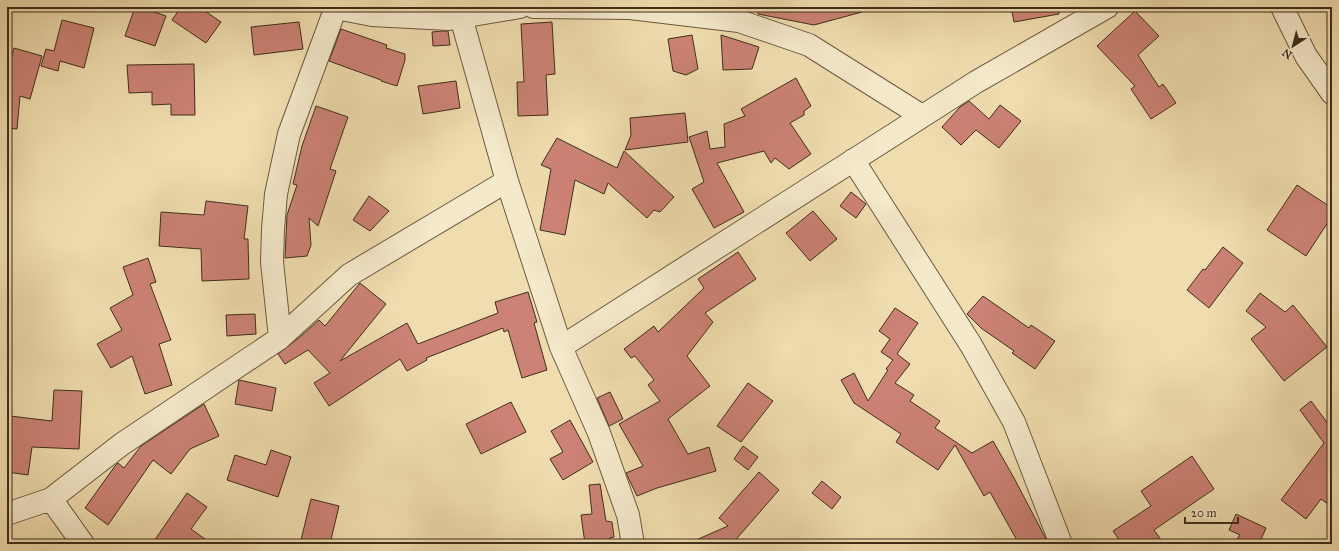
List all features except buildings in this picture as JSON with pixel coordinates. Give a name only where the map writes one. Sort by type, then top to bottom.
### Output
[{"type":"street","points":[[280,338],[272,262],[276,194],[289,134],[336,8],[372,15],[453,14],[520,7]]},
{"type":"street","points":[[534,7],[630,8],[739,21],[809,45],[922,116]]},
{"type":"street","points":[[561,347],[976,82],[1107,7]]},
{"type":"street","points":[[1282,7],[1306,56],[1332,93]]},
{"type":"street","points":[[453,14],[561,347],[599,433],[628,515],[633,544]]},
{"type":"street","points":[[853,160],[971,345],[1014,422],[1061,544]]},
{"type":"street","points":[[7,514],[51,499],[122,444],[280,338],[349,275],[507,181]]},
{"type":"street","points":[[51,499],[83,544]]}]
